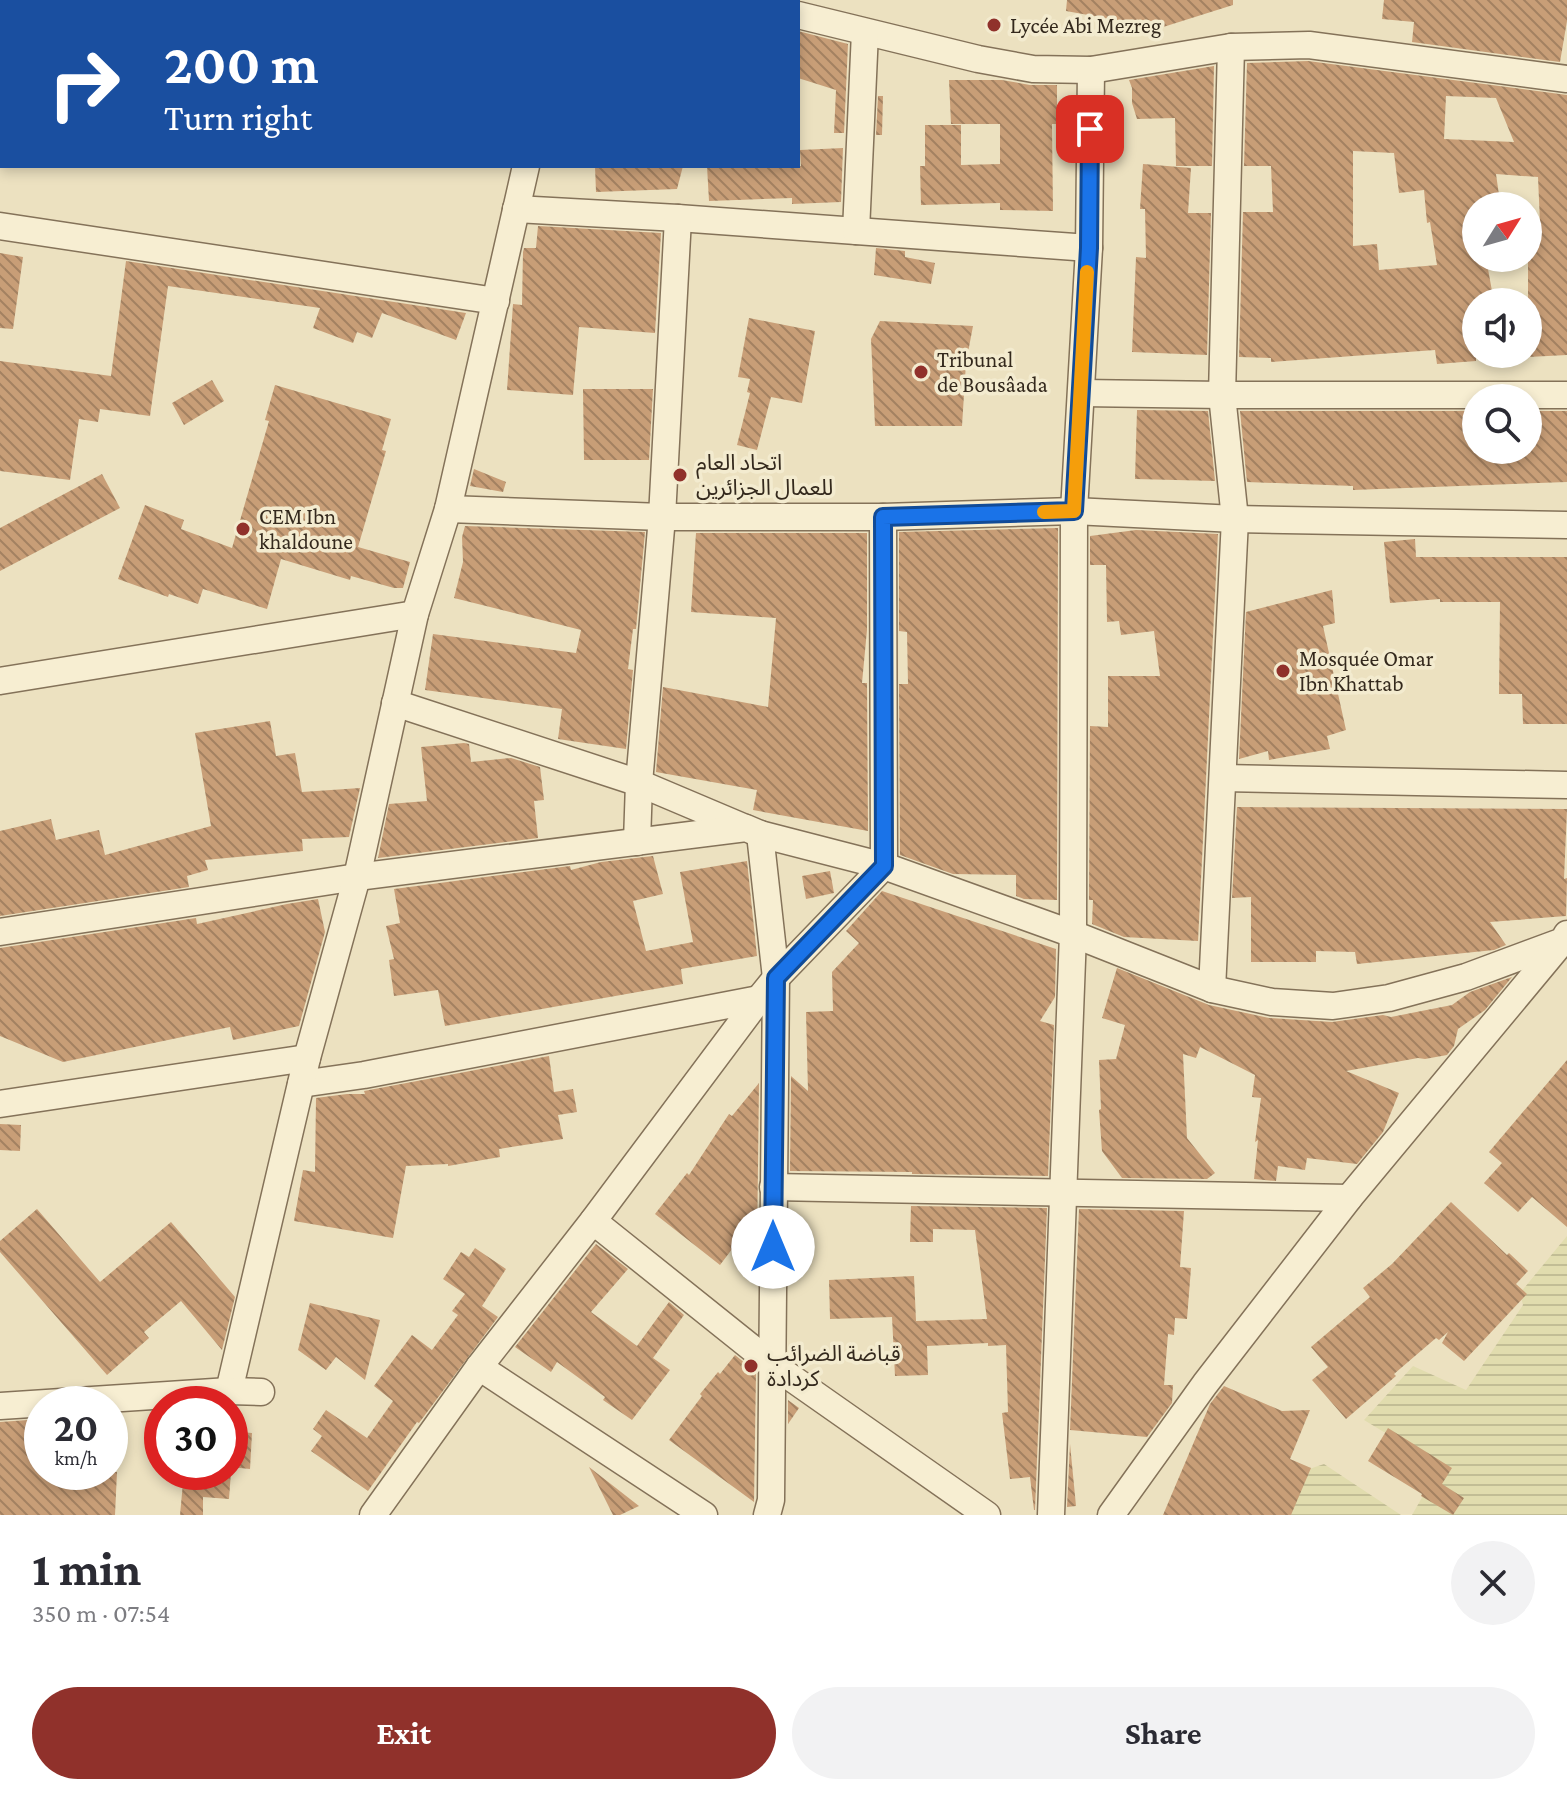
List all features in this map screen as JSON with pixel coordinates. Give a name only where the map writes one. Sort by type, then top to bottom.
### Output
[{"type":"street","points":[[800,16],[978,59],[1033,69],[1091,70],[1231,47],[1309,45],[1567,79]]},
{"type":"street","points":[[856,231],[865,32]]},
{"type":"street","points":[[1212,989],[1235,519],[1222,395],[1231,47]]},
{"type":"street","points":[[1051,1515],[1073,934],[1074,511],[1089,248],[1091,70]]},
{"type":"street","points":[[230,1386],[304,1071],[357,877],[415,614],[448,509],[526,168]]},
{"type":"street","points":[[516,209],[1089,248]]},
{"type":"street","points":[[637,842],[639,783],[662,517],[678,218]]},
{"type":"street","points":[[0,226],[496,301]]},
{"type":"street","points":[[1082,393],[1567,395]]},
{"type":"street","points":[[448,509],[662,517],[883,517],[1074,511],[1235,519],[1567,525]]},
{"type":"street","points":[[373,1515],[479,1367],[759,999],[884,866],[883,517]]},
{"type":"street","points":[[0,681],[415,614]]},
{"type":"street","points":[[395,703],[639,783],[753,831],[884,866],[1073,934],[1212,989],[1272,1002],[1333,1006],[1389,998],[1466,977],[1565,938]]},
{"type":"street","points":[[1223,778],[1567,785]]},
{"type":"street","points":[[0,932],[357,877],[637,842],[753,831]]},
{"type":"street","points":[[753,831],[776,978],[771,1500],[767,1515]]},
{"type":"street","points":[[1111,1515],[1205,1384],[1349,1198],[1565,938]]},
{"type":"street","points":[[0,1104],[304,1071],[379,1073],[759,999]]},
{"type":"street","points":[[773,1187],[1349,1198]]},
{"type":"street","points":[[593,1221],[773,1365],[987,1515]]},
{"type":"street","points":[[479,1367],[704,1515]]},
{"type":"street","points":[[248,1392],[261,1392]]},
{"type":"street","points":[[0,1406],[144,1397]]},
{"type":"shaded area","points":[[1567,1236],[1567,1515],[1412,1515],[1440,1466],[1364,1420],[1413,1366],[1466,1390],[1523,1305],[1520,1293]]},
{"type":"shaded area","points":[[1324,1464],[1401,1515],[1269,1515],[1283,1478]]},
{"type":"building","points":[[1067,0],[1233,0],[1233,5],[1160,28],[1066,11]]},
{"type":"building","points":[[1384,0],[1567,0],[1560,62],[1412,42],[1414,22],[1382,19]]},
{"type":"building","points":[[800,32],[848,44],[844,133],[834,133],[836,90],[800,79]]},
{"type":"building","points":[[1308,61],[1567,95],[1567,355],[1542,356],[1542,288],[1528,288],[1528,272],[1542,272],[1542,192],[1539,192],[1538,177],[1496,174],[1499,192],[1462,192],[1462,272],[1489,272],[1491,288],[1462,288],[1462,362],[1437,364],[1435,350],[1271,362],[1271,358],[1239,357],[1243,212],[1273,212],[1271,166],[1244,166],[1247,63]],"holes":[[[1446,96],[1496,98],[1514,142],[1444,139]],[[1353,151],[1394,153],[1399,193],[1424,190],[1427,223],[1430,222],[1437,265],[1379,270],[1377,244],[1353,246]]]},
{"type":"building","points":[[1214,66],[1212,166],[1176,166],[1175,118],[1137,119],[1129,80]]},
{"type":"building","points":[[949,80],[1002,80],[1030,85],[1057,85],[1057,124],[1052,124],[1053,211],[1000,210],[1000,203],[921,205],[920,166],[925,166],[925,125],[961,125],[961,165],[1000,164],[1000,124],[951,124]]},
{"type":"building","points":[[878,96],[883,96],[882,135],[876,135]]},
{"type":"building","points":[[843,148],[841,202],[792,204],[792,198],[709,201],[707,168],[800,168],[800,150]]},
{"type":"building","points":[[1143,164],[1191,168],[1188,213],[1211,213],[1207,355],[1132,352],[1136,257],[1146,258],[1145,209],[1140,209]]},
{"type":"building","points":[[595,168],[682,168],[677,189],[596,192]]},
{"type":"building","points":[[538,226],[661,233],[655,333],[579,327],[573,395],[507,390],[513,304],[522,305],[523,252],[524,248],[536,248]]},
{"type":"building","points":[[876,248],[905,251],[905,257],[935,263],[931,284],[874,275]]},
{"type":"building","points":[[0,253],[23,257],[13,329],[0,328]]},
{"type":"building","points":[[126,261],[466,313],[456,340],[382,313],[372,338],[357,332],[353,343],[313,328],[320,308],[168,286],[150,416],[100,409],[98,422],[79,419],[70,480],[0,471],[0,361],[111,376]]},
{"type":"building","points":[[749,318],[815,331],[802,403],[771,397],[757,450],[737,445],[750,393],[747,392],[750,379],[738,377]]},
{"type":"building","points":[[880,321],[973,326],[966,363],[962,426],[875,426],[871,339]]},
{"type":"building","points":[[212,380],[224,401],[184,425],[172,403]]},
{"type":"building","points":[[275,385],[391,419],[382,450],[386,451],[358,547],[410,562],[403,588],[351,576],[350,580],[281,559],[267,609],[203,589],[198,604],[118,579],[145,505],[184,520],[181,529],[232,548],[269,421],[265,420]]},
{"type":"building","points":[[583,389],[653,389],[649,460],[584,460]]},
{"type":"building","points":[[1137,410],[1208,411],[1215,481],[1135,479]]},
{"type":"building","points":[[1240,411],[1462,411],[1462,464],[1542,464],[1542,411],[1567,411],[1567,482],[1353,490],[1353,486],[1247,482]]},
{"type":"building","points":[[474,469],[506,482],[503,492],[470,486]]},
{"type":"building","points":[[102,474],[120,508],[0,571],[0,528]]},
{"type":"building","points":[[465,526],[645,532],[636,629],[633,629],[628,669],[633,670],[626,749],[558,739],[562,709],[425,690],[433,634],[576,653],[581,630],[454,598],[463,562]]},
{"type":"building","points":[[1058,528],[1057,900],[1024,899],[1016,896],[1016,875],[953,874],[900,855],[899,684],[908,684],[907,632],[899,631],[899,532]]},
{"type":"building","points":[[1136,530],[1218,534],[1198,941],[1124,937],[1092,924],[1093,900],[1089,900],[1090,726],[1108,727],[1108,676],[1160,676],[1154,631],[1121,635],[1119,621],[1107,622],[1106,565],[1090,565],[1090,536]]},
{"type":"building","points":[[696,533],[867,533],[867,630],[862,683],[867,683],[868,831],[753,810],[757,790],[656,772],[663,687],[768,707],[776,618],[691,612]]},
{"type":"building","points":[[1415,539],[1416,557],[1567,557],[1567,724],[1523,724],[1522,694],[1499,694],[1500,602],[1440,602],[1440,599],[1390,603],[1384,542]]},
{"type":"building","name":"Mosquée Omar Ibn Khattab","points":[[1332,590],[1335,623],[1323,626],[1346,730],[1327,736],[1330,749],[1269,760],[1268,751],[1239,759],[1246,612]]},
{"type":"building","points":[[270,721],[276,756],[295,753],[302,792],[360,788],[349,837],[302,839],[303,851],[205,860],[208,870],[187,876],[189,887],[0,916],[0,831],[51,819],[56,840],[99,830],[105,855],[211,826],[195,733]]},
{"type":"building","points":[[469,744],[471,762],[511,758],[540,767],[544,800],[534,801],[538,838],[378,858],[389,804],[427,801],[421,747]]},
{"type":"building","points":[[1237,807],[1567,809],[1566,916],[1490,922],[1506,945],[1494,950],[1357,964],[1355,952],[1316,951],[1316,962],[1251,962],[1251,897],[1232,898]]},
{"type":"building","points":[[653,856],[663,894],[633,901],[646,951],[693,942],[680,872],[747,861],[757,956],[681,969],[683,984],[445,1026],[438,990],[394,996],[389,960],[394,959],[386,926],[400,923],[394,889],[570,866],[571,870],[601,862]]},
{"type":"building","points":[[830,871],[834,893],[806,899],[802,876]]},
{"type":"building","points":[[882,891],[1056,949],[1055,997],[1040,1021],[1054,1025],[1048,1176],[790,1171],[791,1076],[808,1091],[806,1012],[833,1011],[832,972],[859,943],[846,931]]},
{"type":"building","points":[[318,899],[325,932],[299,1026],[233,1040],[230,1027],[63,1062],[0,1036],[0,948],[196,918],[197,924]]},
{"type":"building","points":[[1117,968],[1209,1005],[1269,1018],[1332,1022],[1383,1015],[1391,1017],[1452,1005],[1470,992],[1512,977],[1485,1010],[1458,1029],[1454,1046],[1447,1055],[1346,1071],[1399,1093],[1383,1132],[1357,1164],[1307,1158],[1305,1170],[1278,1166],[1276,1181],[1254,1179],[1261,1098],[1252,1097],[1255,1075],[1200,1047],[1196,1058],[1183,1054],[1187,1138],[1215,1173],[1207,1179],[1122,1178],[1102,1151],[1099,1110],[1099,1060],[1116,1059],[1125,1025],[1102,1018]]},
{"type":"building","points":[[549,1056],[554,1092],[573,1089],[577,1112],[558,1115],[563,1139],[499,1149],[500,1157],[448,1166],[406,1166],[393,1238],[294,1221],[303,1170],[315,1172],[316,1098],[365,1094],[364,1091]]},
{"type":"building","points":[[1567,1060],[1567,1227],[1532,1197],[1518,1212],[1484,1183],[1502,1163],[1489,1152]]},
{"type":"building","points":[[759,1083],[757,1247],[742,1236],[720,1265],[655,1214],[687,1173],[689,1175],[729,1114],[732,1116]]},
{"type":"building","points":[[0,1124],[21,1125],[20,1151],[0,1150]]},
{"type":"building","points":[[1451,1202],[1528,1271],[1516,1284],[1527,1294],[1464,1361],[1442,1343],[1448,1332],[1439,1340],[1436,1338],[1346,1419],[1312,1380],[1328,1367],[1311,1347],[1370,1297],[1363,1288],[1392,1264]]},
{"type":"building","points":[[911,1206],[1047,1208],[1035,1510],[1030,1477],[1010,1479],[1002,1413],[1008,1412],[1006,1345],[927,1346],[928,1375],[895,1376],[892,1317],[830,1319],[829,1280],[914,1276],[916,1321],[987,1319],[975,1230],[933,1229],[933,1242],[910,1242]]},
{"type":"building","points":[[37,1209],[100,1282],[171,1222],[235,1297],[222,1350],[181,1301],[144,1332],[149,1338],[107,1375],[0,1252],[0,1241]]},
{"type":"building","points":[[1079,1209],[1184,1211],[1180,1267],[1191,1268],[1187,1319],[1175,1318],[1174,1335],[1168,1334],[1164,1385],[1173,1385],[1172,1403],[1147,1437],[1070,1430]]},
{"type":"building","points":[[596,1244],[628,1269],[591,1312],[637,1346],[669,1302],[684,1315],[653,1358],[670,1370],[632,1420],[557,1362],[551,1372],[515,1347]]},
{"type":"building","points":[[475,1248],[506,1269],[482,1306],[498,1317],[368,1491],[311,1451],[322,1436],[313,1429],[326,1410],[367,1438],[393,1401],[374,1386],[412,1335],[432,1350],[458,1315],[452,1311],[465,1294],[443,1279],[461,1252],[469,1257]]},
{"type":"building","points":[[310,1303],[380,1320],[365,1380],[336,1357],[326,1370],[298,1350]]},
{"type":"building","points":[[735,1355],[756,1372],[754,1502],[669,1440],[702,1396],[700,1394]]},
{"type":"building","points":[[1224,1386],[1282,1411],[1310,1410],[1290,1459],[1311,1468],[1291,1515],[1163,1515],[1210,1404]]},
{"type":"building","points":[[788,1400],[799,1408],[788,1424]]},
{"type":"building","points":[[24,1420],[24,1490],[116,1490],[115,1515],[0,1515],[0,1422]]},
{"type":"building","points":[[1388,1428],[1452,1468],[1442,1484],[1464,1498],[1453,1515],[1368,1461]]},
{"type":"building","points":[[248,1433],[252,1433],[248,1469]]},
{"type":"building","points":[[1070,1444],[1076,1506],[1067,1507]]},
{"type":"building","points":[[589,1467],[639,1506],[613,1515]]},
{"type":"building","points":[[182,1490],[230,1490],[229,1499],[203,1497],[203,1515],[180,1515]]},
{"type":"slow traffic","points":[[1044,512],[1074,511],[1087,272]]},
{"type":"place","name":"Lycée Abi Mezreg","points":[[994,25]]},
{"type":"place","name":"Tribunal de Bousâada","points":[[921,372]]},
{"type":"place","name":"اتحاد العام للعمال الجزائرين","points":[[680,475]]},
{"type":"place","name":"CEM Ibn khaldoune","points":[[243,529]]},
{"type":"place","name":"Mosquée Omar Ibn Khattab","points":[[1283,671]]},
{"type":"place","name":"قباضة الضرائب كردادة","points":[[751,1366]]},
{"type":"route","points":[[773,1247],[776,978],[884,866],[883,517],[1074,511],[1089,248],[1090,129]]}]
